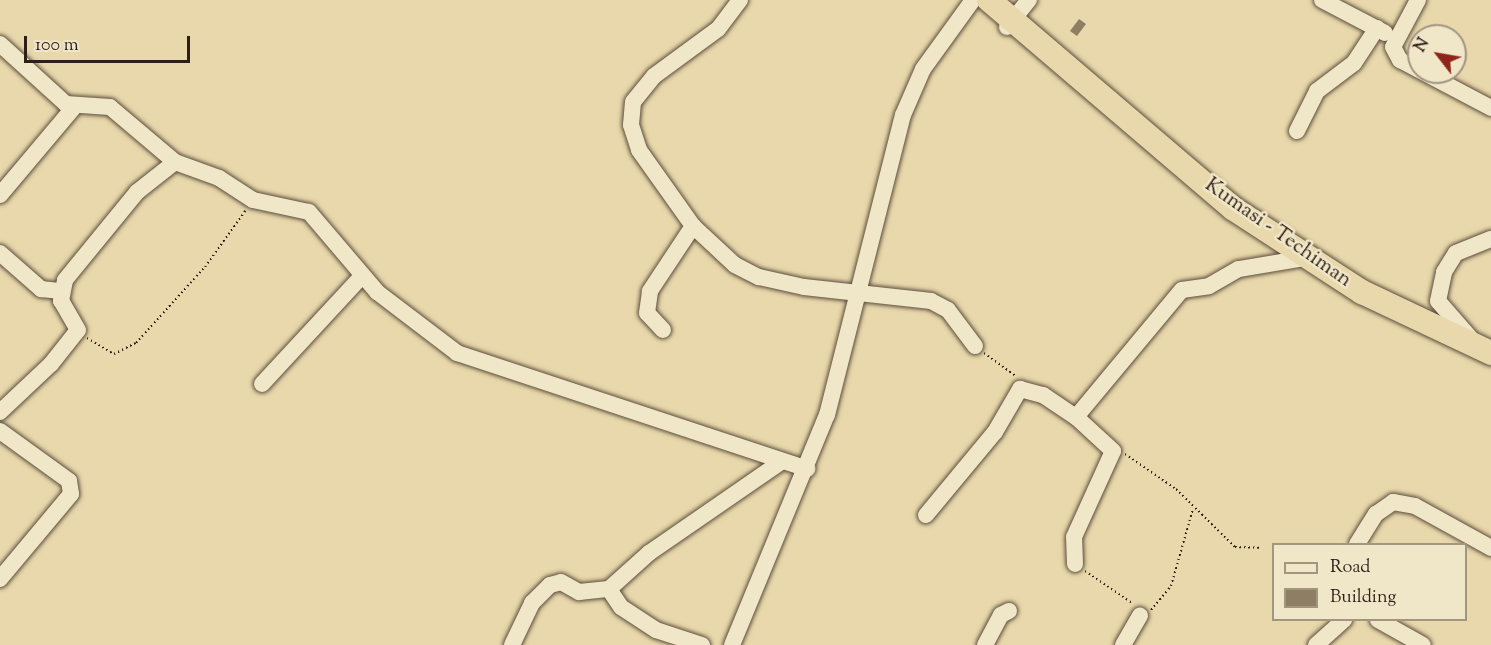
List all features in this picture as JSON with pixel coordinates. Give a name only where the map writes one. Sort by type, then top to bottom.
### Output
[{"type":"highway","name":"Kumasi - Techiman","points":[[975,0],[1087,80],[1234,209],[1305,258],[1485,350]]},
{"type":"highway","name":"Kumasi - Techiman","points":[[989,0],[1009,23]]},
{"type":"street","points":[[740,0],[718,29],[654,76],[631,111],[639,150],[693,226],[717,251],[759,277],[816,288],[861,289],[931,301],[948,310],[975,346]]},
{"type":"street","points":[[732,645],[807,470],[861,289],[910,97],[943,38],[975,0]]},
{"type":"street","points":[[1009,23],[1029,0]]},
{"type":"street","points":[[1322,0],[1396,38]]},
{"type":"street","points":[[1418,0],[1396,38],[1396,54],[1405,66],[1491,108]]},
{"type":"street","points":[[1297,131],[1317,91],[1354,63],[1377,28]]},
{"type":"street","points":[[0,44],[50,92],[75,106],[110,107],[175,162],[219,178],[253,200],[309,212],[362,276],[422,330],[467,357],[807,470]]},
{"type":"street","points":[[0,195],[75,106]]},
{"type":"street","points":[[59,291],[137,192],[175,162]]},
{"type":"street","points":[[663,330],[647,313],[650,291],[693,226]]},
{"type":"street","points":[[1485,350],[1437,301],[1444,272],[1456,254],[1491,238]]},
{"type":"street","points":[[0,253],[41,289],[59,291]]},
{"type":"street","points":[[1076,417],[1182,290],[1209,286],[1239,269],[1305,258]]},
{"type":"street","points":[[262,384],[362,276]]},
{"type":"street","points":[[0,412],[51,364],[78,330],[59,291]]},
{"type":"street","points":[[926,515],[995,432],[1020,389],[1043,395],[1110,444],[1110,465],[1074,537],[1075,564]]},
{"type":"street","points":[[0,431],[69,481],[71,494],[0,579]]},
{"type":"street","points":[[512,645],[532,603],[550,585],[561,582],[579,592],[609,589],[649,553],[781,462]]},
{"type":"street","points":[[1358,543],[1376,514],[1393,502],[1415,506],[1491,548]]},
{"type":"street","points":[[609,589],[621,607],[656,630],[702,645]]},
{"type":"street","points":[[985,645],[1001,615],[1009,611]]},
{"type":"street","points":[[1123,645],[1140,615]]},
{"type":"street","points":[[1316,645],[1343,621]]},
{"type":"street","points":[[1380,621],[1423,645]]},
{"type":"path","points":[[78,330],[114,354],[136,343],[205,267],[253,200]]},
{"type":"path","points":[[975,346],[1019,378],[1020,389]]},
{"type":"path","points":[[1110,444],[1176,489],[1193,509],[1241,551],[1260,548]]},
{"type":"path","points":[[1075,564],[1126,598],[1140,615],[1157,605],[1171,586],[1193,509]]},
{"type":"building","points":[[1079,19],[1086,24],[1077,36],[1070,31]]}]
